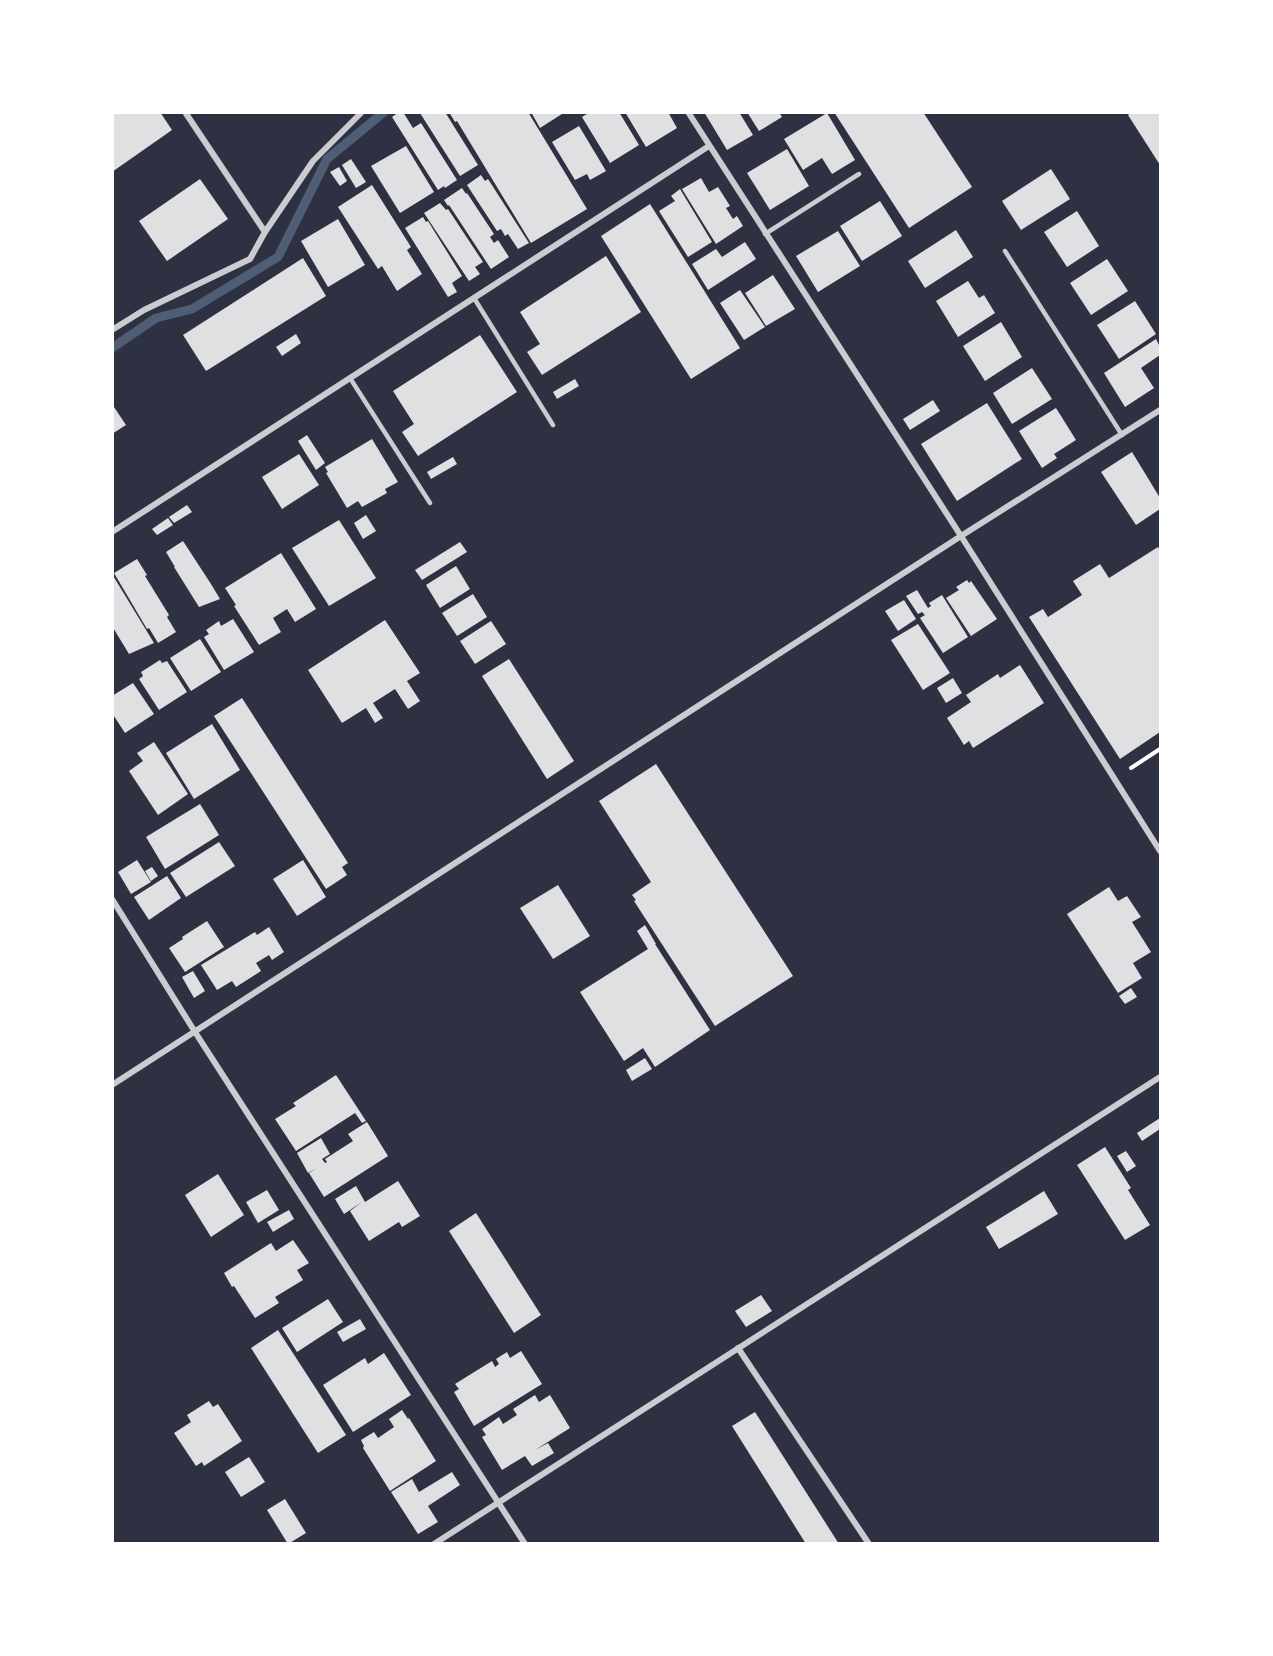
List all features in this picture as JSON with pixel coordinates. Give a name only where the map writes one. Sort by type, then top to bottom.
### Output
[{"type":"street","points":[[185,112],[265,232]]},
{"type":"street","points":[[112,330],[144,310],[250,259],[265,232],[313,161],[362,112]]},
{"type":"street","points":[[688,112],[1161,851]]},
{"type":"street","points":[[112,532],[709,146]]},
{"type":"street","points":[[112,1085],[961,536],[1161,410]]},
{"type":"street","points":[[112,899],[195,1032],[525,1544]]},
{"type":"street","points":[[434,1544],[1161,1077]]},
{"type":"street","points":[[738,1348],[869,1544]]},
{"type":"lane","points":[[765,234],[859,174]]},
{"type":"lane","points":[[1005,251],[1122,435]]},
{"type":"lane","points":[[474,298],[553,425]]},
{"type":"lane","points":[[350,378],[430,503]]},
{"type":"path","points":[[1114,779],[1161,749]]},
{"type":"building","points":[[112,112],[160,112],[172,130],[112,172]]},
{"type":"building","points":[[403,112],[413,128],[421,123],[457,180],[438,190],[392,117]]},
{"type":"building","points":[[445,112],[478,165],[460,176],[420,113]]},
{"type":"building","points":[[449,112],[528,112],[587,209],[531,243],[457,121],[455,122]]},
{"type":"building","points":[[531,112],[565,112],[540,128]]},
{"type":"building","points":[[590,112],[619,112],[639,145],[610,163],[582,117]]},
{"type":"building","points":[[625,112],[668,112],[677,128],[646,147]]},
{"type":"building","points":[[704,112],[739,112],[753,135],[727,150]]},
{"type":"building","points":[[747,112],[779,112],[782,117],[759,131]]},
{"type":"building","points":[[834,112],[923,112],[972,187],[909,228]]},
{"type":"building","points":[[1132,112],[1160,112],[1160,165],[1128,115]]},
{"type":"building","points":[[827,113],[855,160],[832,174],[822,158],[803,170],[784,139]]},
{"type":"building","points":[[579,126],[606,171],[590,180],[587,174],[575,180],[552,142]]},
{"type":"building","points":[[406,146],[434,192],[400,213],[371,166]]},
{"type":"building","points":[[787,149],[809,186],[770,210],[747,173]]},
{"type":"building","points":[[351,159],[366,182],[356,188],[342,165]]},
{"type":"building","points":[[339,167],[347,181],[340,186],[330,172]]},
{"type":"building","points":[[1051,169],[1070,199],[1021,230],[1002,201]]},
{"type":"building","points":[[481,175],[485,181],[488,179],[529,243],[518,249],[508,234],[505,236],[501,229],[497,231],[467,185]]},
{"type":"building","points":[[701,178],[709,192],[718,187],[730,206],[726,208],[733,219],[737,216],[743,226],[716,244],[682,189]]},
{"type":"building","points":[[200,179],[228,219],[167,261],[139,221]]},
{"type":"building","points":[[372,185],[411,247],[407,250],[422,274],[397,291],[382,266],[378,269],[338,207]]},
{"type":"building","points":[[462,188],[494,234],[490,237],[494,243],[498,240],[509,257],[491,269],[444,200]]},
{"type":"building","points":[[680,189],[712,242],[688,257],[659,211],[675,201],[671,196]]},
{"type":"building","points":[[880,201],[902,236],[862,261],[840,226]]},
{"type":"building","points":[[440,203],[446,210],[448,209],[483,262],[475,267],[480,274],[469,281],[424,213]]},
{"type":"building","points":[[650,204],[740,348],[691,379],[601,236]]},
{"type":"building","points":[[1077,211],[1099,246],[1067,267],[1044,232]]},
{"type":"building","points":[[423,217],[426,222],[428,221],[462,276],[452,283],[457,292],[448,297],[405,228]]},
{"type":"building","points":[[338,219],[365,265],[328,287],[301,241]]},
{"type":"building","points":[[956,230],[973,257],[925,288],[908,261]]},
{"type":"building","points":[[838,231],[860,266],[818,292],[796,256]]},
{"type":"building","points":[[745,242],[756,259],[708,290],[692,264],[716,249],[722,257]]},
{"type":"building","points":[[606,256],[641,312],[542,375],[527,352],[540,344],[520,312]]},
{"type":"building","points":[[303,258],[326,296],[206,371],[183,335]]},
{"type":"building","points":[[1107,259],[1128,291],[1091,315],[1070,283]]},
{"type":"building","points":[[773,275],[795,309],[766,326],[745,293]]},
{"type":"building","points":[[968,281],[979,298],[984,295],[995,313],[958,337],[936,301]]},
{"type":"building","points":[[740,290],[765,327],[744,340],[720,303]]},
{"type":"building","points":[[1135,301],[1156,334],[1119,359],[1097,325]]},
{"type":"building","points":[[1001,322],[1022,357],[985,381],[963,346]]},
{"type":"building","points":[[296,334],[301,343],[282,356],[276,347]]},
{"type":"building","points":[[480,335],[517,392],[418,456],[402,432],[414,424],[393,391]]},
{"type":"building","points":[[1156,339],[1160,347],[1160,355],[1141,368],[1154,388],[1125,407],[1104,373]]},
{"type":"building","points":[[1032,368],[1052,399],[1012,424],[993,393]]},
{"type":"building","points":[[575,379],[579,386],[557,399],[553,392]]},
{"type":"building","points":[[933,400],[940,411],[910,430],[903,419]]},
{"type":"building","points":[[987,403],[1022,459],[957,501],[921,444]]},
{"type":"building","points":[[112,404],[126,425],[112,434]]},
{"type":"building","points":[[1056,408],[1076,440],[1054,454],[1057,458],[1042,468],[1019,431]]},
{"type":"building","points":[[307,435],[325,463],[316,470],[298,441]]},
{"type":"building","points":[[372,439],[398,482],[385,489],[387,493],[362,507],[358,501],[347,508],[326,473],[328,472],[325,467]]},
{"type":"building","points":[[1132,452],[1160,498],[1160,509],[1136,525],[1101,472]]},
{"type":"building","points":[[299,454],[319,485],[282,509],[262,477]]},
{"type":"building","points":[[453,457],[457,464],[431,479],[427,472]]},
{"type":"building","points":[[187,505],[192,512],[174,523],[169,517]]},
{"type":"building","points":[[366,515],[376,531],[363,539],[354,523]]},
{"type":"building","points":[[168,518],[173,525],[157,535],[152,529]]},
{"type":"building","points":[[339,520],[376,578],[329,606],[292,548]]},
{"type":"building","points":[[183,541],[220,599],[199,607],[166,552]]},
{"type":"building","points":[[460,542],[467,552],[422,580],[415,570]]},
{"type":"building","points":[[1158,547],[1160,551],[1160,732],[1120,759],[1029,617],[1043,609],[1048,617],[1082,595],[1073,581],[1100,564],[1109,578]]},
{"type":"building","points":[[281,553],[316,609],[295,622],[287,609],[273,618],[281,632],[259,645],[225,588]]},
{"type":"building","points":[[137,559],[169,615],[167,617],[176,632],[158,643],[149,628],[147,629],[114,573]]},
{"type":"building","points":[[456,566],[470,589],[440,608],[426,585]]},
{"type":"building","points":[[112,574],[154,643],[129,654],[112,626]]},
{"type":"building","points":[[967,580],[969,583],[971,581],[997,619],[971,636],[946,598],[959,590],[956,587]]},
{"type":"building","points":[[917,590],[928,608],[931,606],[929,603],[942,595],[968,637],[943,653],[920,618],[925,615],[922,612],[918,614],[906,596]]},
{"type":"building","points":[[473,594],[487,617],[457,636],[442,613]]},
{"type":"building","points":[[904,600],[916,619],[898,631],[885,611]]},
{"type":"building","points":[[233,619],[254,652],[224,670],[204,637],[209,634],[206,630],[219,621],[221,626]]},
{"type":"building","points":[[385,620],[420,673],[407,681],[420,701],[408,709],[395,689],[373,703],[383,718],[375,723],[366,708],[342,723],[308,670]]},
{"type":"building","points":[[491,621],[506,644],[475,664],[460,641]]},
{"type":"building","points":[[918,624],[950,673],[923,690],[891,640]]},
{"type":"building","points":[[200,639],[221,672],[191,691],[170,658]]},
{"type":"building","points":[[509,659],[574,761],[547,779],[482,676]]},
{"type":"building","points":[[160,660],[162,663],[167,661],[187,692],[159,710],[139,679],[143,676],[141,672]]},
{"type":"building","points":[[1020,665],[1044,703],[973,748],[969,741],[964,745],[947,718],[971,702],[966,695],[998,674],[1000,678]]},
{"type":"building","points":[[953,678],[962,693],[946,703],[937,688]]},
{"type":"building","points":[[133,683],[154,714],[125,733],[112,713],[112,696]]},
{"type":"building","points":[[242,698],[348,863],[342,867],[347,875],[326,889],[214,716]]},
{"type":"building","points":[[212,724],[240,770],[194,799],[166,753]]},
{"type":"building","points":[[154,742],[188,794],[158,815],[129,771],[143,761],[137,753]]},
{"type":"building","points":[[656,764],[793,976],[715,1026],[634,901],[636,900],[632,895],[651,882],[599,801]]},
{"type":"building","points":[[200,804],[219,835],[165,869],[146,837]]},
{"type":"building","points":[[219,842],[235,866],[186,897],[170,873]]},
{"type":"building","points":[[137,860],[151,882],[131,894],[118,872]]},
{"type":"building","points":[[303,860],[326,897],[297,916],[273,879]]},
{"type":"building","points":[[152,867],[158,876],[151,881],[145,871]]},
{"type":"building","points":[[167,876],[181,898],[149,920],[134,897]]},
{"type":"building","points":[[558,885],[590,936],[553,959],[520,908]]},
{"type":"building","points":[[1109,887],[1118,901],[1127,896],[1141,917],[1132,922],[1151,952],[1133,963],[1142,978],[1118,993],[1067,914]]},
{"type":"building","points":[[207,921],[224,947],[185,972],[169,948]]},
{"type":"building","points":[[645,925],[710,1030],[655,1067],[643,1048],[624,1061],[580,992],[648,949],[637,931]]},
{"type":"building","points":[[269,927],[284,952],[272,960],[269,955],[256,963],[261,971],[236,987],[232,981],[217,990],[201,965],[255,932],[257,935]]},
{"type":"building","points":[[193,971],[205,991],[194,998],[182,977]]},
{"type":"building","points":[[1131,988],[1137,997],[1125,1004],[1119,996]]},
{"type":"building","points":[[645,1058],[652,1069],[632,1081],[626,1070]]},
{"type":"building","points":[[336,1075],[366,1121],[362,1123],[355,1113],[296,1151],[275,1119],[296,1106],[293,1103]]},
{"type":"building","points":[[1160,1118],[1160,1129],[1142,1141],[1137,1133]]},
{"type":"building","points":[[367,1122],[388,1156],[324,1197],[309,1173],[317,1168],[308,1173],[297,1153],[321,1138],[330,1154],[322,1159],[325,1163],[327,1162],[325,1159],[353,1141],[348,1134]]},
{"type":"building","points":[[1105,1147],[1131,1188],[1128,1190],[1150,1225],[1125,1240],[1077,1165]]},
{"type":"building","points":[[1126,1151],[1136,1166],[1127,1172],[1117,1156]]},
{"type":"building","points":[[218,1174],[244,1215],[211,1237],[185,1195]]},
{"type":"building","points":[[398,1181],[420,1216],[402,1227],[399,1222],[369,1241],[350,1211],[362,1202],[344,1214],[335,1199],[356,1186],[365,1202]]},
{"type":"building","points":[[267,1190],[279,1210],[258,1223],[246,1202]]},
{"type":"building","points":[[1044,1191],[1058,1214],[999,1249],[986,1227]]},
{"type":"building","points":[[289,1210],[294,1219],[273,1232],[267,1222]]},
{"type":"building","points":[[476,1213],[541,1315],[514,1333],[449,1231]]},
{"type":"building","points":[[293,1240],[309,1263],[297,1270],[303,1280],[275,1297],[279,1303],[255,1318],[224,1273],[271,1243],[276,1251]]},
{"type":"building","points":[[761,1295],[772,1311],[746,1327],[735,1311]]},
{"type":"building","points":[[328,1299],[343,1322],[297,1352],[282,1328]]},
{"type":"building","points":[[360,1319],[366,1329],[343,1342],[337,1332]]},
{"type":"building","points":[[278,1330],[346,1435],[318,1453],[251,1348]]},
{"type":"building","points":[[521,1351],[542,1384],[474,1426],[454,1392],[459,1389],[455,1384],[492,1361],[495,1367],[499,1364],[496,1359],[507,1352],[510,1358]]},
{"type":"building","points":[[384,1353],[411,1395],[353,1432],[323,1385],[365,1358],[368,1364]]},
{"type":"building","points":[[535,1395],[539,1402],[550,1395],[570,1428],[535,1450],[548,1443],[554,1453],[532,1466],[525,1456],[502,1470],[482,1437],[486,1435],[482,1429],[499,1417],[503,1424],[517,1415],[513,1409]]},
{"type":"building","points":[[209,1401],[213,1407],[218,1404],[242,1441],[204,1466],[202,1462],[196,1466],[174,1433],[191,1422],[187,1415]]},
{"type":"building","points":[[402,1410],[436,1461],[390,1491],[363,1448],[361,1440],[374,1432],[378,1438],[394,1427],[389,1419]]},
{"type":"building","points":[[755,1412],[839,1544],[806,1544],[732,1426]]},
{"type":"building","points":[[249,1457],[265,1482],[241,1497],[225,1472]]},
{"type":"building","points":[[452,1472],[460,1485],[428,1506],[438,1522],[418,1534],[391,1492],[412,1479],[419,1492]]},
{"type":"building","points":[[285,1499],[306,1533],[288,1544],[267,1510]]},
{"type":"waterway","points":[[112,348],[156,318],[192,309],[278,257],[327,159],[384,112]]}]
